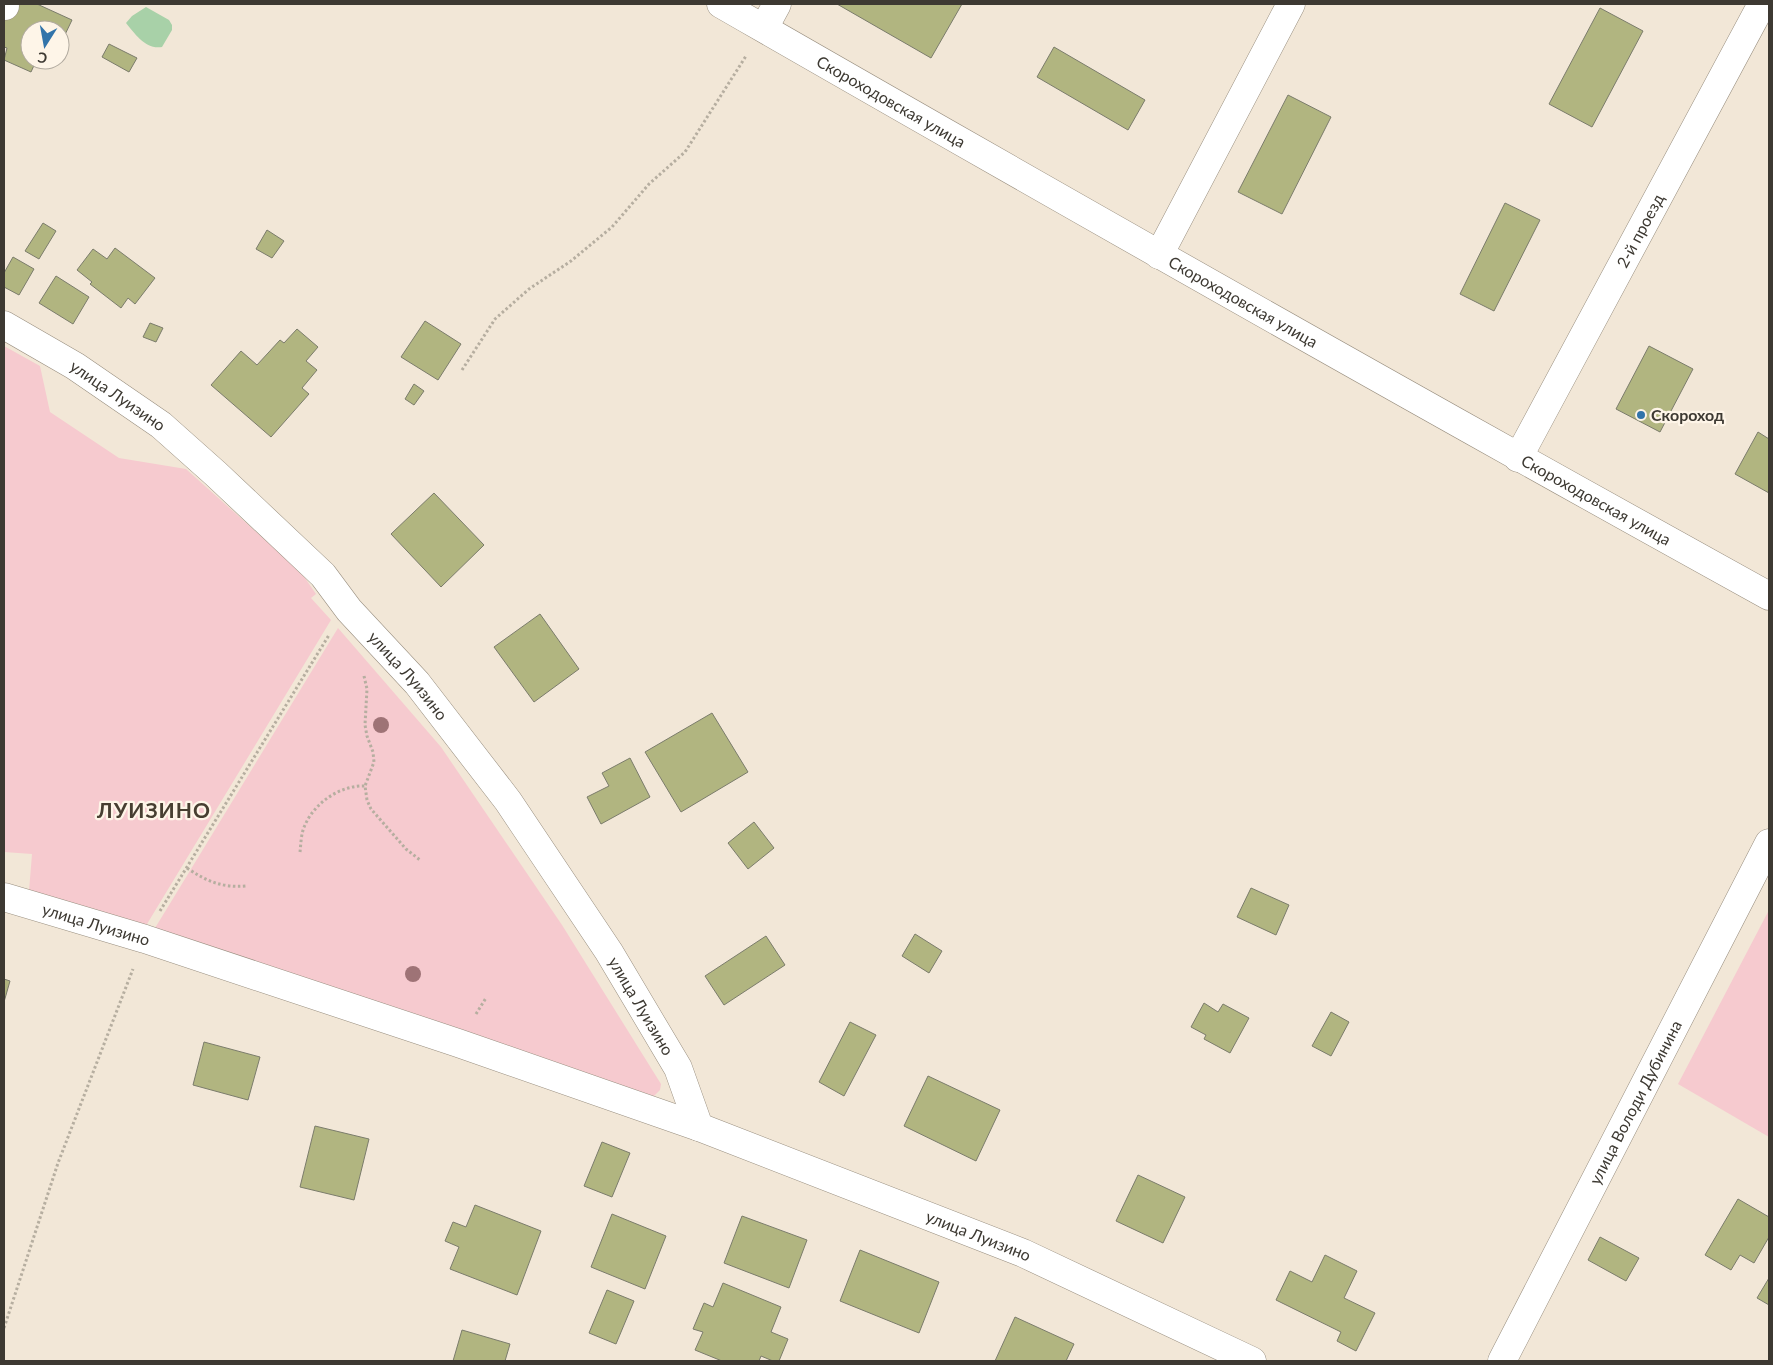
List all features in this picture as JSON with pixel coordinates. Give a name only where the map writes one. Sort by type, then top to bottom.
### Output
[{"type":"street","name":"Скороходовская улица","points":[[721,4],[1518,458],[1769,596]]},
{"type":"street","points":[[764,28],[778,4]]},
{"type":"street","points":[[1159,255],[1291,4]]},
{"type":"street","name":"2-й проезд","points":[[1518,458],[1762,4]]},
{"type":"street","name":"улица Луизино","points":[[4,325],[75,366],[162,425],[323,575],[349,610],[417,683],[508,800],[609,952],[678,1068],[699,1127]]},
{"type":"street","name":"улица Володи Дубинина","points":[[1502,1361],[1769,843]]},
{"type":"street","name":"улица Луизино","points":[[4,897],[145,939],[449,1040],[699,1127],[1023,1253],[1252,1361]]},
{"type":"path","points":[[462,370],[495,319],[529,289],[571,261],[612,227],[649,184],[685,152],[764,28]]},
{"type":"path","points":[[4,1328],[58,1163],[145,939],[330,633]]},
{"type":"path","points":[[363,670],[367,689],[365,725],[374,762],[365,786],[367,800],[371,809],[406,849],[420,860]]},
{"type":"path","points":[[300,852],[305,824],[319,805],[344,789],[365,786]]},
{"type":"path","points":[[187,868],[204,880],[232,887],[246,886]]},
{"type":"shaded area","points":[[146,7],[169,20],[172,25],[172,30],[162,47],[146,44],[126,23],[132,16]]},
{"type":"shaded area","points":[[4,346],[40,366],[50,412],[119,458],[186,469],[305,578],[316,594],[311,598],[331,620],[144,929],[29,891],[32,854],[4,852]]},
{"type":"shaded area","points":[[338,628],[441,747],[562,925],[661,1084],[660,1090],[654,1096],[152,933]]},
{"type":"shaded area","points":[[1769,910],[1769,1137],[1678,1084]]},
{"type":"building","points":[[11,4],[37,4],[72,20],[70,24],[70,20],[20,20],[20,67],[4,60],[7,48],[4,47],[4,21]]},
{"type":"building","points":[[837,4],[962,4],[931,58]]},
{"type":"building","points":[[1600,8],[1643,31],[1592,127],[1549,104]]},
{"type":"building","points":[[109,44],[137,58],[129,72],[102,57]]},
{"type":"building","points":[[1054,47],[1145,100],[1128,130],[1037,77]]},
{"type":"building","points":[[1288,95],[1331,117],[1282,214],[1238,192]]},
{"type":"building","points":[[1505,203],[1540,220],[1494,311],[1460,294]]},
{"type":"building","points":[[43,223],[56,231],[39,259],[25,251]]},
{"type":"building","points":[[267,230],[284,241],[272,258],[256,249]]},
{"type":"building","points":[[115,248],[155,278],[135,304],[128,298],[121,308],[90,284],[92,282],[77,270],[93,249],[107,259]]},
{"type":"building","points":[[13,257],[34,269],[19,295],[4,287],[4,273]]},
{"type":"building","points":[[56,276],[89,297],[73,324],[39,303]]},
{"type":"building","points":[[425,321],[461,344],[438,380],[401,357]]},
{"type":"building","points":[[150,323],[163,328],[156,342],[143,337]]},
{"type":"building","points":[[297,329],[318,347],[306,361],[317,370],[302,388],[309,394],[271,437],[211,385],[241,351],[257,365],[280,340],[284,343]]},
{"type":"building","points":[[1649,346],[1693,369],[1660,432],[1616,409]]},
{"type":"building","points":[[414,384],[424,391],[414,405],[405,399]]},
{"type":"building","points":[[1758,432],[1769,439],[1769,493],[1735,474]]},
{"type":"building","points":[[434,493],[484,545],[441,587],[391,534]]},
{"type":"building","points":[[540,614],[579,669],[534,702],[494,647]]},
{"type":"building","points":[[712,713],[748,772],[681,812],[645,752]]},
{"type":"building","points":[[630,758],[650,797],[601,824],[587,797],[609,786],[602,773]]},
{"type":"building","points":[[754,822],[774,848],[748,869],[728,843]]},
{"type":"building","points":[[1251,888],[1289,905],[1276,935],[1237,917]]},
{"type":"building","points":[[915,934],[942,951],[929,973],[902,956]]},
{"type":"building","points":[[766,936],[785,965],[724,1005],[705,976]]},
{"type":"building","points":[[4,979],[10,981],[4,1002]]},
{"type":"building","points":[[1204,1003],[1218,1012],[1223,1004],[1249,1018],[1230,1053],[1204,1039],[1206,1035],[1191,1027]]},
{"type":"building","points":[[1331,1012],[1349,1022],[1331,1056],[1312,1046]]},
{"type":"building","points":[[850,1022],[876,1035],[844,1096],[819,1082]]},
{"type":"building","points":[[204,1042],[260,1057],[248,1100],[193,1085]]},
{"type":"building","points":[[928,1076],[1000,1110],[976,1161],[904,1126]]},
{"type":"building","points":[[315,1126],[369,1139],[354,1200],[300,1187]]},
{"type":"building","points":[[602,1142],[630,1153],[612,1197],[584,1186]]},
{"type":"building","points":[[1138,1175],[1185,1197],[1163,1243],[1116,1221]]},
{"type":"building","points":[[1738,1199],[1769,1217],[1769,1237],[1754,1263],[1740,1255],[1731,1270],[1705,1255]]},
{"type":"building","points":[[475,1205],[541,1231],[517,1295],[450,1269],[459,1247],[445,1241],[453,1222],[466,1227]]},
{"type":"building","points":[[612,1214],[666,1236],[645,1289],[591,1267]]},
{"type":"building","points":[[742,1216],[807,1240],[789,1288],[724,1263]]},
{"type":"building","points":[[1600,1237],[1639,1258],[1626,1281],[1588,1260]]},
{"type":"building","points":[[860,1250],[939,1282],[919,1333],[840,1301]]},
{"type":"building","points":[[1325,1255],[1357,1271],[1344,1298],[1375,1313],[1356,1351],[1337,1341],[1341,1332],[1276,1300],[1290,1271],[1312,1282]]},
{"type":"building","points":[[1769,1278],[1769,1305],[1757,1298]]},
{"type":"building","points":[[723,1283],[781,1307],[771,1332],[788,1339],[779,1361],[773,1361],[761,1356],[759,1361],[722,1361],[695,1350],[703,1332],[693,1329],[704,1303],[713,1307]]},
{"type":"building","points":[[607,1290],[634,1301],[616,1344],[589,1333]]},
{"type":"building","points":[[1015,1317],[1074,1344],[1066,1361],[995,1361]]},
{"type":"building","points":[[462,1330],[510,1344],[505,1361],[453,1361]]},
{"type":"place","name":"Скороход","points":[[1641,415]]},
{"type":"district","name":"ЛУИЗИНО","points":[[154,811]]}]
